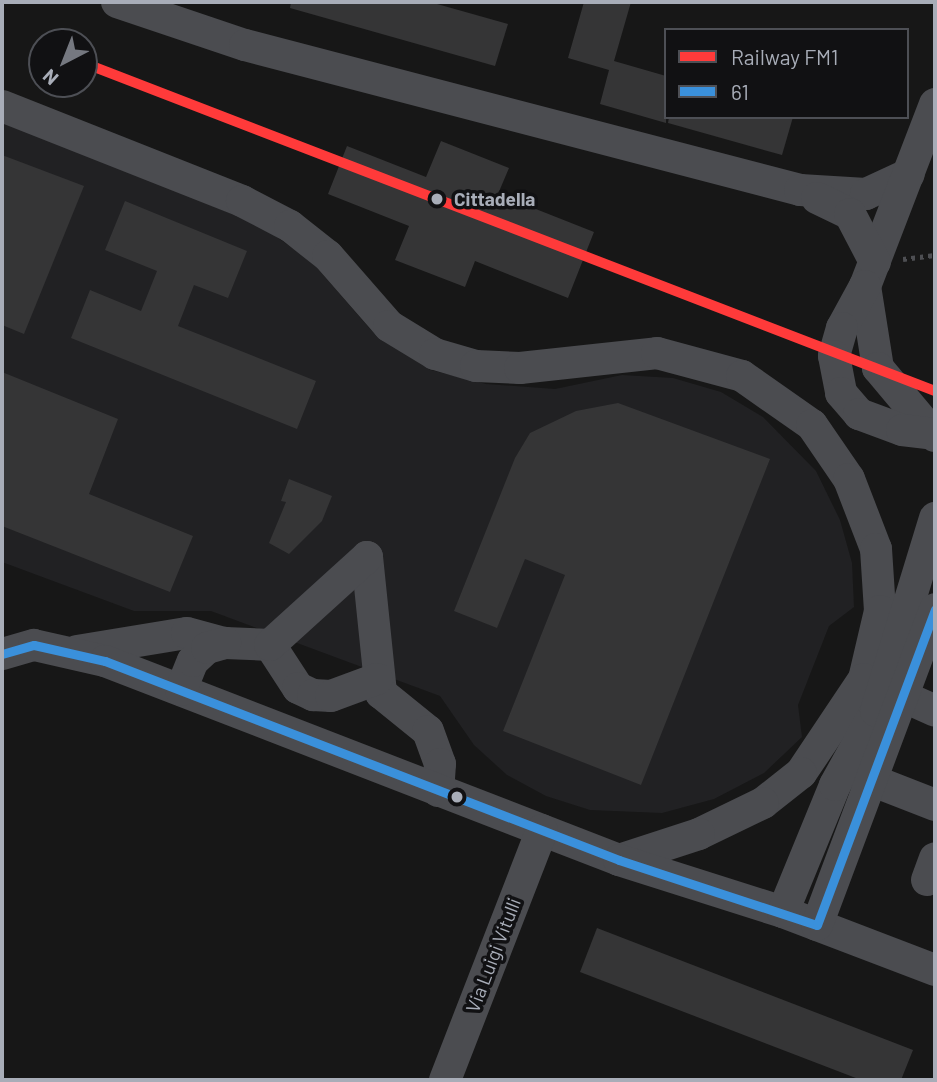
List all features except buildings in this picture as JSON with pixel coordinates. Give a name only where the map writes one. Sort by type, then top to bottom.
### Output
[{"type":"street","points":[[117,2],[245,45],[800,190],[850,214],[870,274],[878,368],[934,435]]},
{"type":"street","points":[[934,435],[902,430],[859,414],[841,393],[834,356],[842,328],[870,274],[935,104]]},
{"type":"street","points":[[2,106],[242,201],[290,226],[328,256],[389,326],[435,354],[476,366],[520,369],[657,353],[742,376],[813,425],[849,479],[876,549],[880,611],[864,679],[801,773],[763,803],[699,834],[619,860]]},
{"type":"street","points":[[800,190],[866,194],[909,174]]},
{"type":"street","points":[[783,912],[835,785],[876,711],[935,518]]},
{"type":"street","points":[[68,653],[187,633],[225,643],[270,645],[367,557],[377,679],[390,704],[428,731],[437,747],[438,791]]},
{"type":"street","points":[[817,925],[934,615]]},
{"type":"street","points":[[181,690],[193,661],[207,648],[225,643]]},
{"type":"street","points":[[2,654],[34,645],[105,661],[619,860],[783,912],[935,970]]},
{"type":"street","points":[[270,645],[298,688],[313,695],[331,696],[377,679]]},
{"type":"street","points":[[902,696],[935,710]]},
{"type":"street","points":[[871,780],[935,804]]},
{"type":"street","name":"Via Luigi Vitulli","points":[[445,1080],[542,830]]},
{"type":"shaded area","points":[[2,121],[260,225],[312,262],[371,330],[431,370],[486,384],[555,389],[622,375],[673,378],[721,392],[763,417],[816,471],[840,520],[852,563],[854,607],[829,626],[798,705],[802,737],[764,773],[714,799],[662,813],[590,810],[546,796],[507,775],[474,745],[440,696],[211,611],[134,611],[2,562]]},
{"type":"rail line","name":"FM1","points":[[98,68],[935,391]]},
{"type":"transit line","name":"61","points":[[2,654],[34,645],[105,661],[619,860],[817,925],[935,609]]},
{"type":"place","name":"Cittadella","points":[[437,199]]}]
